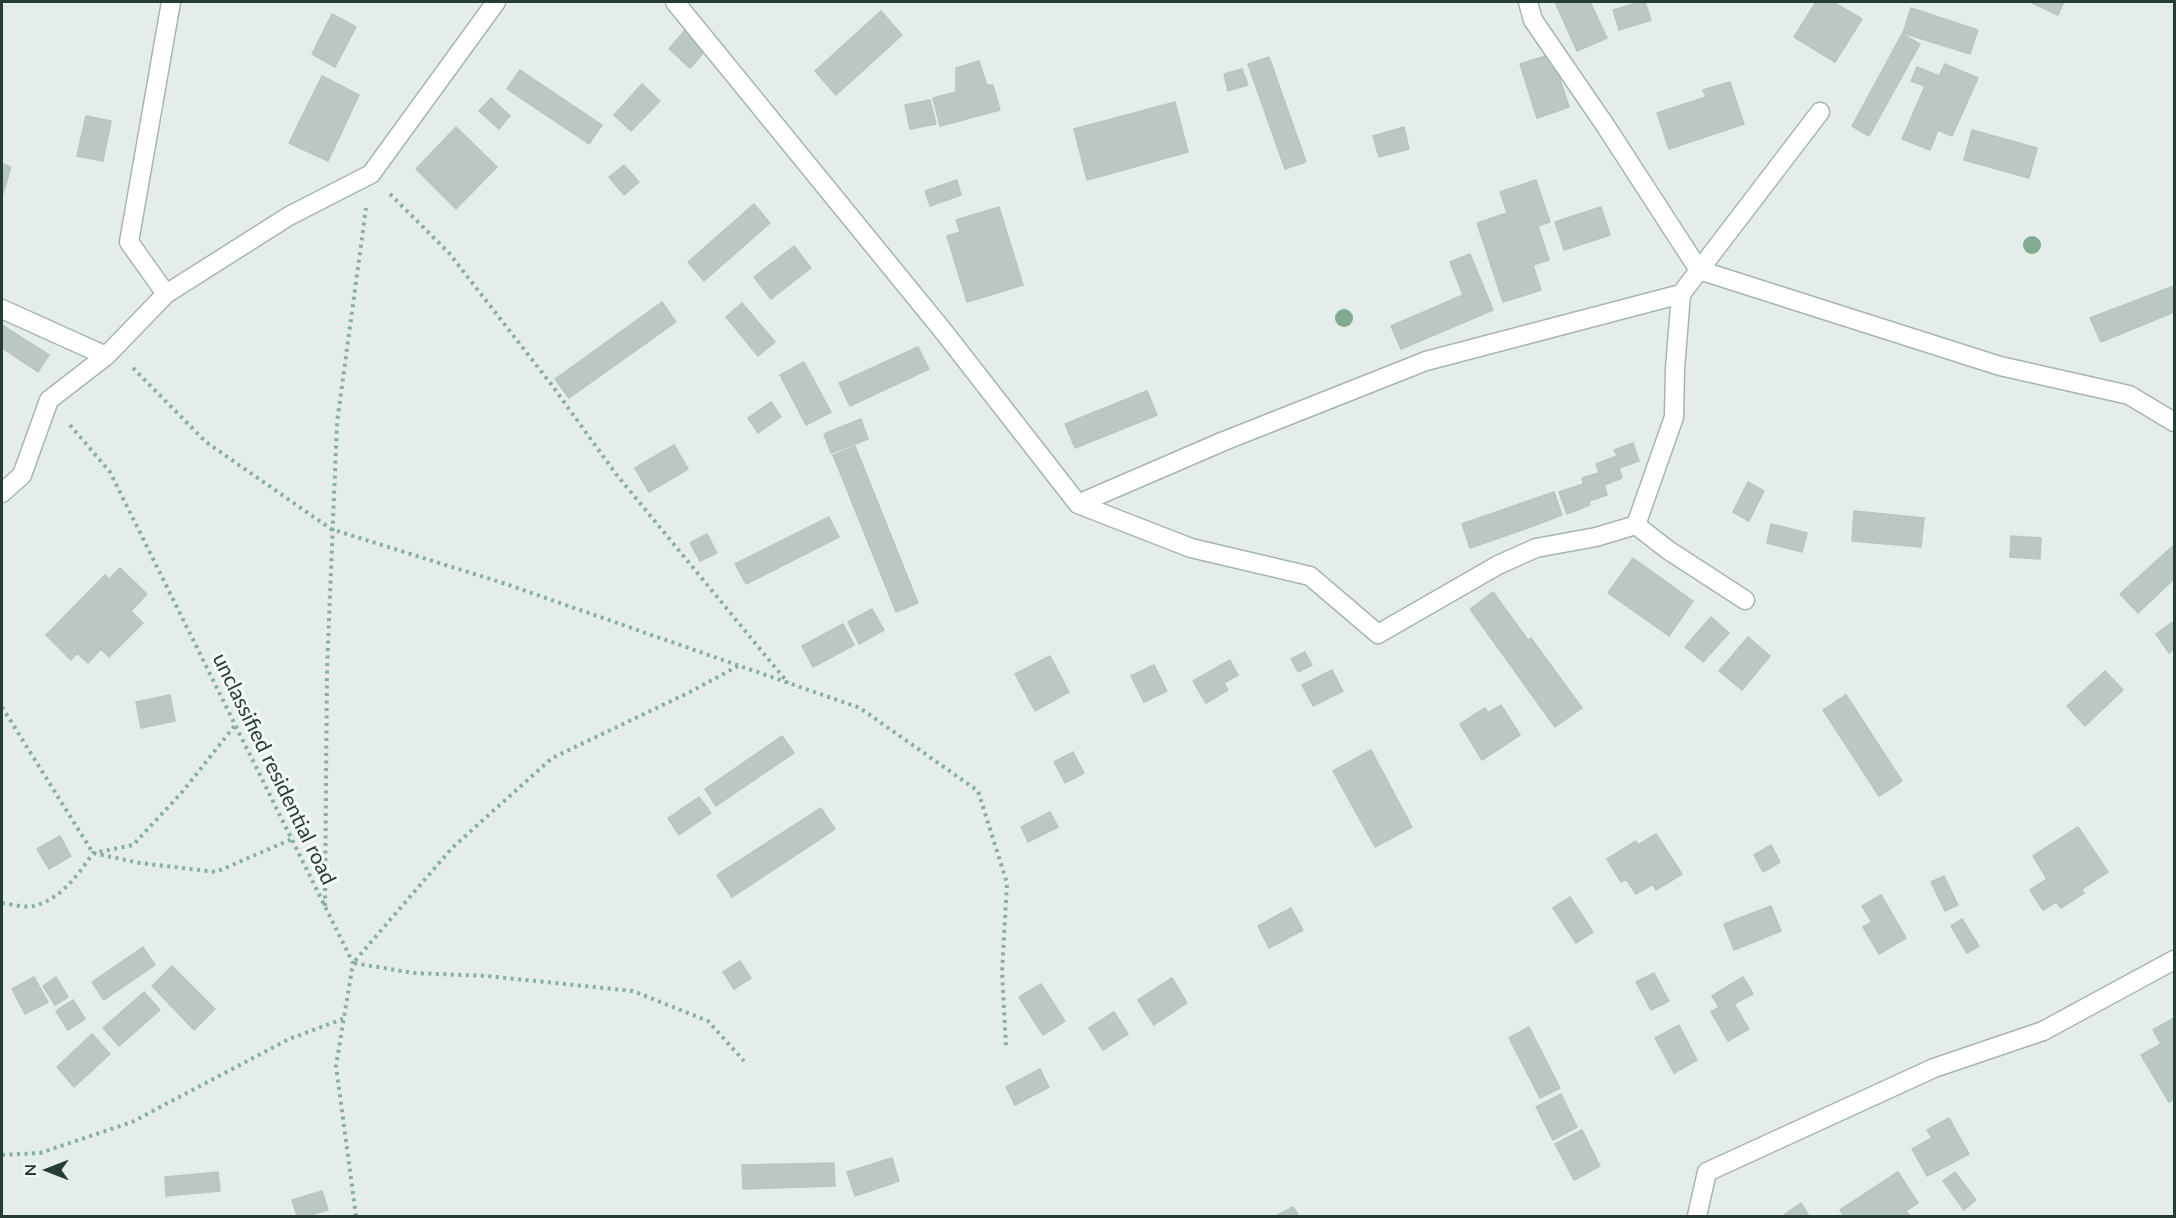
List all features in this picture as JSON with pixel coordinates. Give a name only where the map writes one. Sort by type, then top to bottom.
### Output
[{"type":"street","points":[[166,294],[129,242],[171,2]]},
{"type":"street","points":[[2,493],[22,475],[49,400],[105,356],[166,294],[289,216],[371,174],[496,2]]},
{"type":"street","points":[[675,2],[944,332],[1078,504],[1191,548],[1310,576],[1378,634],[1498,565],[1536,548],[1596,537],[1636,525]]},
{"type":"street","points":[[1528,2],[1533,20],[1605,125],[1699,270],[2000,366],[2129,394],[2175,422]]},
{"type":"street","points":[[1636,525],[1674,417],[1681,294],[1820,111]]},
{"type":"street","points":[[1078,504],[1224,441],[1426,361],[1681,294]]},
{"type":"street","points":[[2,309],[105,356]]},
{"type":"street","points":[[1636,525],[1668,550],[1745,600]]},
{"type":"street","points":[[1697,1216],[1707,1172],[1934,1068],[2043,1031],[2175,960]]},
{"type":"path","points":[[325,907],[327,669],[337,423],[371,174]]},
{"type":"path","points":[[371,174],[449,253],[551,384],[616,474],[789,683]]},
{"type":"path","points":[[105,356],[127,363],[206,442],[331,528],[503,583],[860,708],[978,791],[1008,883],[1002,972],[1006,1047]]},
{"type":"path","name":"unclassified residential road","points":[[49,400],[110,472],[353,963]]},
{"type":"path","points":[[356,1216],[336,1066],[353,963],[452,848],[552,758],[690,692],[738,666]]},
{"type":"path","points":[[2,707],[93,853],[140,863],[216,872],[292,839]]},
{"type":"path","points":[[2,903],[33,906],[57,896],[80,872],[93,853],[133,845],[196,775],[236,724]]},
{"type":"path","points":[[353,963],[414,973],[487,976],[633,990],[708,1021],[744,1061]]},
{"type":"path","points":[[2,1155],[40,1153],[132,1122],[289,1039],[344,1019]]},
{"type":"building","points":[[1555,2],[1590,2],[1607,38],[1577,51]]},
{"type":"building","points":[[1645,2],[1651,20],[1619,30],[1613,10]]},
{"type":"building","points":[[1816,2],[1833,2],[1862,19],[1835,62],[1794,37]]},
{"type":"building","points":[[2030,2],[2064,2],[2058,15]]},
{"type":"building","points":[[1911,8],[1978,30],[1970,54],[1903,33]]},
{"type":"building","points":[[881,11],[902,35],[836,95],[815,71]]},
{"type":"building","points":[[332,14],[356,27],[335,67],[312,54]]},
{"type":"building","points":[[686,29],[707,49],[690,68],[669,49]]},
{"type":"building","points":[[1902,34],[1920,44],[1869,136],[1852,126]]},
{"type":"building","points":[[1552,54],[1569,107],[1537,118],[1520,64]]},
{"type":"building","points":[[1269,57],[1306,162],[1285,169],[1248,64]]},
{"type":"building","points":[[979,61],[987,85],[993,85],[1000,110],[940,126],[933,98],[956,92],[956,68]]},
{"type":"building","points":[[1945,64],[1978,78],[1952,136],[1938,130],[1930,150],[1902,139],[1925,86],[1911,81],[1917,67],[1939,76]]},
{"type":"building","points":[[1242,69],[1248,85],[1228,91],[1224,74]]},
{"type":"building","points":[[520,70],[602,125],[589,144],[507,89]]},
{"type":"building","points":[[322,76],[359,95],[328,161],[289,143]]},
{"type":"building","points":[[1730,82],[1744,124],[1669,149],[1657,113],[1706,97],[1703,90]]},
{"type":"building","points":[[642,84],[660,101],[631,131],[614,115]]},
{"type":"building","points":[[491,98],[510,116],[499,129],[479,111]]},
{"type":"building","points":[[930,100],[936,124],[910,129],[905,105]]},
{"type":"building","points":[[1175,102],[1188,152],[1087,180],[1074,129]]},
{"type":"building","points":[[86,116],[111,121],[103,161],[77,156]]},
{"type":"building","points":[[456,127],[497,167],[456,209],[416,169]]},
{"type":"building","points":[[1404,127],[1409,149],[1379,157],[1373,136]]},
{"type":"building","points":[[1972,130],[2037,148],[2029,178],[1964,160]]},
{"type":"building","points":[[2,164],[11,167],[2,197]]},
{"type":"building","points":[[624,165],[639,182],[624,195],[609,177]]},
{"type":"building","points":[[957,180],[961,195],[930,206],[925,191]]},
{"type":"building","points":[[1536,180],[1550,222],[1538,226],[1549,260],[1533,265],[1541,290],[1503,302],[1477,223],[1507,213],[1500,192]]},
{"type":"building","points":[[754,204],[770,223],[704,281],[688,262]]},
{"type":"building","points":[[999,207],[1023,285],[967,302],[947,236],[960,232],[956,220]]},
{"type":"building","points":[[1601,207],[1610,235],[1564,250],[1555,222]]},
{"type":"building","points":[[794,246],[811,268],[771,299],[754,277]]},
{"type":"building","points":[[1470,254],[1493,310],[1401,349],[1391,326],[1463,295],[1450,262]]},
{"type":"building","points":[[2174,286],[2174,312],[2101,342],[2090,318]]},
{"type":"building","points":[[662,302],[676,322],[569,398],[555,379]]},
{"type":"building","points":[[742,303],[775,342],[758,356],[726,317]]},
{"type":"building","points":[[2,325],[49,355],[38,372],[2,348]]},
{"type":"building","points":[[918,347],[929,369],[850,406],[839,383]]},
{"type":"building","points":[[804,362],[831,412],[806,425],[780,375]]},
{"type":"building","points":[[1147,391],[1157,415],[1075,448],[1065,424]]},
{"type":"building","points":[[771,402],[781,417],[758,433],[748,418]]},
{"type":"building","points":[[861,419],[868,439],[831,453],[824,434]]},
{"type":"building","points":[[1633,443],[1639,461],[1619,468],[1622,478],[1604,485],[1607,495],[1589,501],[1590,505],[1567,514],[1559,492],[1583,484],[1582,478],[1599,473],[1596,464],[1617,456],[1614,450]]},
{"type":"building","points":[[674,445],[688,469],[649,492],[635,468]]},
{"type":"building","points":[[855,446],[918,603],[896,612],[833,455]]},
{"type":"building","points":[[1748,482],[1764,491],[1749,521],[1733,512]]},
{"type":"building","points":[[1554,492],[1562,515],[1528,528],[1519,504]]},
{"type":"building","points":[[1519,504],[1528,528],[1470,548],[1462,524]]},
{"type":"building","points":[[1854,511],[1924,518],[1921,547],[1852,541]]},
{"type":"building","points":[[829,517],[839,537],[746,584],[735,564]]},
{"type":"building","points":[[1771,524],[1807,533],[1802,552],[1767,543]]},
{"type":"building","points":[[707,534],[717,553],[700,561],[690,543]]},
{"type":"building","points":[[2011,536],[2041,538],[2040,559],[2010,557]]},
{"type":"building","points":[[2174,545],[2174,579],[2138,613],[2120,594]]},
{"type":"building","points":[[1633,558],[1693,601],[1669,636],[1608,593]]},
{"type":"building","points":[[120,568],[147,594],[131,611],[143,623],[109,657],[101,649],[88,663],[77,653],[71,660],[46,635],[105,575],[109,579]]},
{"type":"building","points":[[1493,592],[1528,640],[1531,638],[1582,708],[1555,727],[1470,609]]},
{"type":"building","points":[[872,609],[884,630],[859,644],[848,622]]},
{"type":"building","points":[[1711,617],[1729,633],[1703,662],[1685,647]]},
{"type":"building","points":[[2174,621],[2174,649],[2169,653],[2156,634]]},
{"type":"building","points":[[843,624],[854,645],[813,667],[802,646]]},
{"type":"building","points":[[1748,637],[1770,656],[1742,690],[1719,671]]},
{"type":"building","points":[[1305,652],[1312,665],[1298,672],[1291,659]]},
{"type":"building","points":[[1050,656],[1069,692],[1035,711],[1015,674]]},
{"type":"building","points":[[1230,660],[1238,675],[1224,683],[1228,690],[1206,703],[1193,681]]},
{"type":"building","points":[[1154,665],[1167,691],[1144,702],[1131,676]]},
{"type":"building","points":[[1332,670],[1343,691],[1313,706],[1302,685]]},
{"type":"building","points":[[2105,671],[2123,690],[2085,726],[2067,706]]},
{"type":"building","points":[[170,695],[175,721],[141,728],[136,702]]},
{"type":"building","points":[[1846,695],[1902,781],[1879,796],[1823,710]]},
{"type":"building","points":[[1501,705],[1520,735],[1482,760],[1460,724],[1485,708],[1488,713]]},
{"type":"building","points":[[782,736],[794,753],[716,806],[705,789]]},
{"type":"building","points":[[1371,750],[1412,827],[1375,847],[1333,771]]},
{"type":"building","points":[[1073,752],[1084,773],[1065,783],[1054,762]]},
{"type":"building","points":[[699,797],[711,813],[679,835],[668,818]]},
{"type":"building","points":[[821,808],[835,829],[732,897],[717,875]]},
{"type":"building","points":[[1050,812],[1058,827],[1028,842],[1021,827]]},
{"type":"building","points":[[2078,827],[2108,872],[2082,889],[2084,893],[2061,908],[2056,902],[2043,910],[2030,890],[2047,879],[2033,856]]},
{"type":"building","points":[[1656,834],[1682,874],[1656,890],[1653,884],[1636,894],[1626,879],[1621,882],[1607,859],[1636,841],[1638,845]]},
{"type":"building","points":[[60,836],[71,856],[49,869],[37,849]]},
{"type":"building","points":[[1771,845],[1780,862],[1763,872],[1754,855]]},
{"type":"building","points":[[1944,876],[1958,905],[1945,911],[1931,882]]},
{"type":"building","points":[[1881,895],[1906,938],[1879,954],[1863,927],[1872,922],[1862,906]]},
{"type":"building","points":[[1570,897],[1593,932],[1576,943],[1553,908]]},
{"type":"building","points":[[1771,906],[1781,931],[1734,950],[1724,924]]},
{"type":"building","points":[[1291,908],[1303,930],[1269,948],[1258,926]]},
{"type":"building","points":[[1962,919],[1979,946],[1967,953],[1951,926]]},
{"type":"building","points":[[143,947],[155,965],[104,1000],[92,982]]},
{"type":"building","points":[[740,961],[751,978],[734,989],[723,972]]},
{"type":"building","points":[[172,966],[215,1009],[194,1030],[152,986]]},
{"type":"building","points":[[1654,973],[1669,1001],[1651,1010],[1636,982]]},
{"type":"building","points":[[34,977],[48,1002],[25,1014],[12,989]]},
{"type":"building","points":[[56,977],[68,997],[55,1005],[43,986]]},
{"type":"building","points":[[1743,977],[1753,994],[1734,1004],[1749,1029],[1728,1041],[1711,1012],[1719,1007],[1712,996]]},
{"type":"building","points":[[1172,978],[1187,1003],[1154,1025],[1138,1000]]},
{"type":"building","points":[[1041,984],[1065,1021],[1043,1035],[1019,997]]},
{"type":"building","points":[[144,992],[160,1010],[119,1046],[103,1028]]},
{"type":"building","points":[[73,1000],[85,1019],[68,1030],[56,1011]]},
{"type":"building","points":[[1114,1012],[1128,1034],[1103,1050],[1089,1028]]},
{"type":"building","points":[[2174,1018],[2174,1099],[2169,1102],[2141,1055],[2161,1044],[2153,1030]]},
{"type":"building","points":[[1679,1025],[1697,1060],[1674,1073],[1655,1038]]},
{"type":"building","points":[[1529,1027],[1560,1088],[1540,1098],[1509,1038]]},
{"type":"building","points":[[92,1034],[110,1054],[74,1087],[57,1067]]},
{"type":"building","points":[[1040,1069],[1049,1087],[1015,1105],[1006,1087]]},
{"type":"building","points":[[1561,1094],[1577,1127],[1553,1140],[1536,1107]]},
{"type":"building","points":[[1949,1118],[1969,1154],[1927,1176],[1912,1149],[1932,1138],[1927,1130]]},
{"type":"building","points":[[1582,1130],[1600,1166],[1574,1180],[1555,1144]]},
{"type":"building","points":[[892,1158],[899,1181],[855,1196],[847,1172]]},
{"type":"building","points":[[834,1163],[835,1186],[743,1189],[742,1165]]},
{"type":"building","points":[[218,1172],[220,1191],[166,1196],[165,1177]]},
{"type":"building","points":[[1898,1172],[1918,1203],[1906,1211],[1910,1216],[1844,1216],[1840,1210]]},
{"type":"building","points":[[1955,1172],[1976,1200],[1964,1210],[1943,1181]]},
{"type":"building","points":[[322,1191],[328,1210],[307,1216],[297,1216],[292,1200]]},
{"type":"building","points":[[1801,1203],[1809,1216],[1782,1216]]},
{"type":"building","points":[[1293,1207],[1299,1216],[1276,1216]]}]
